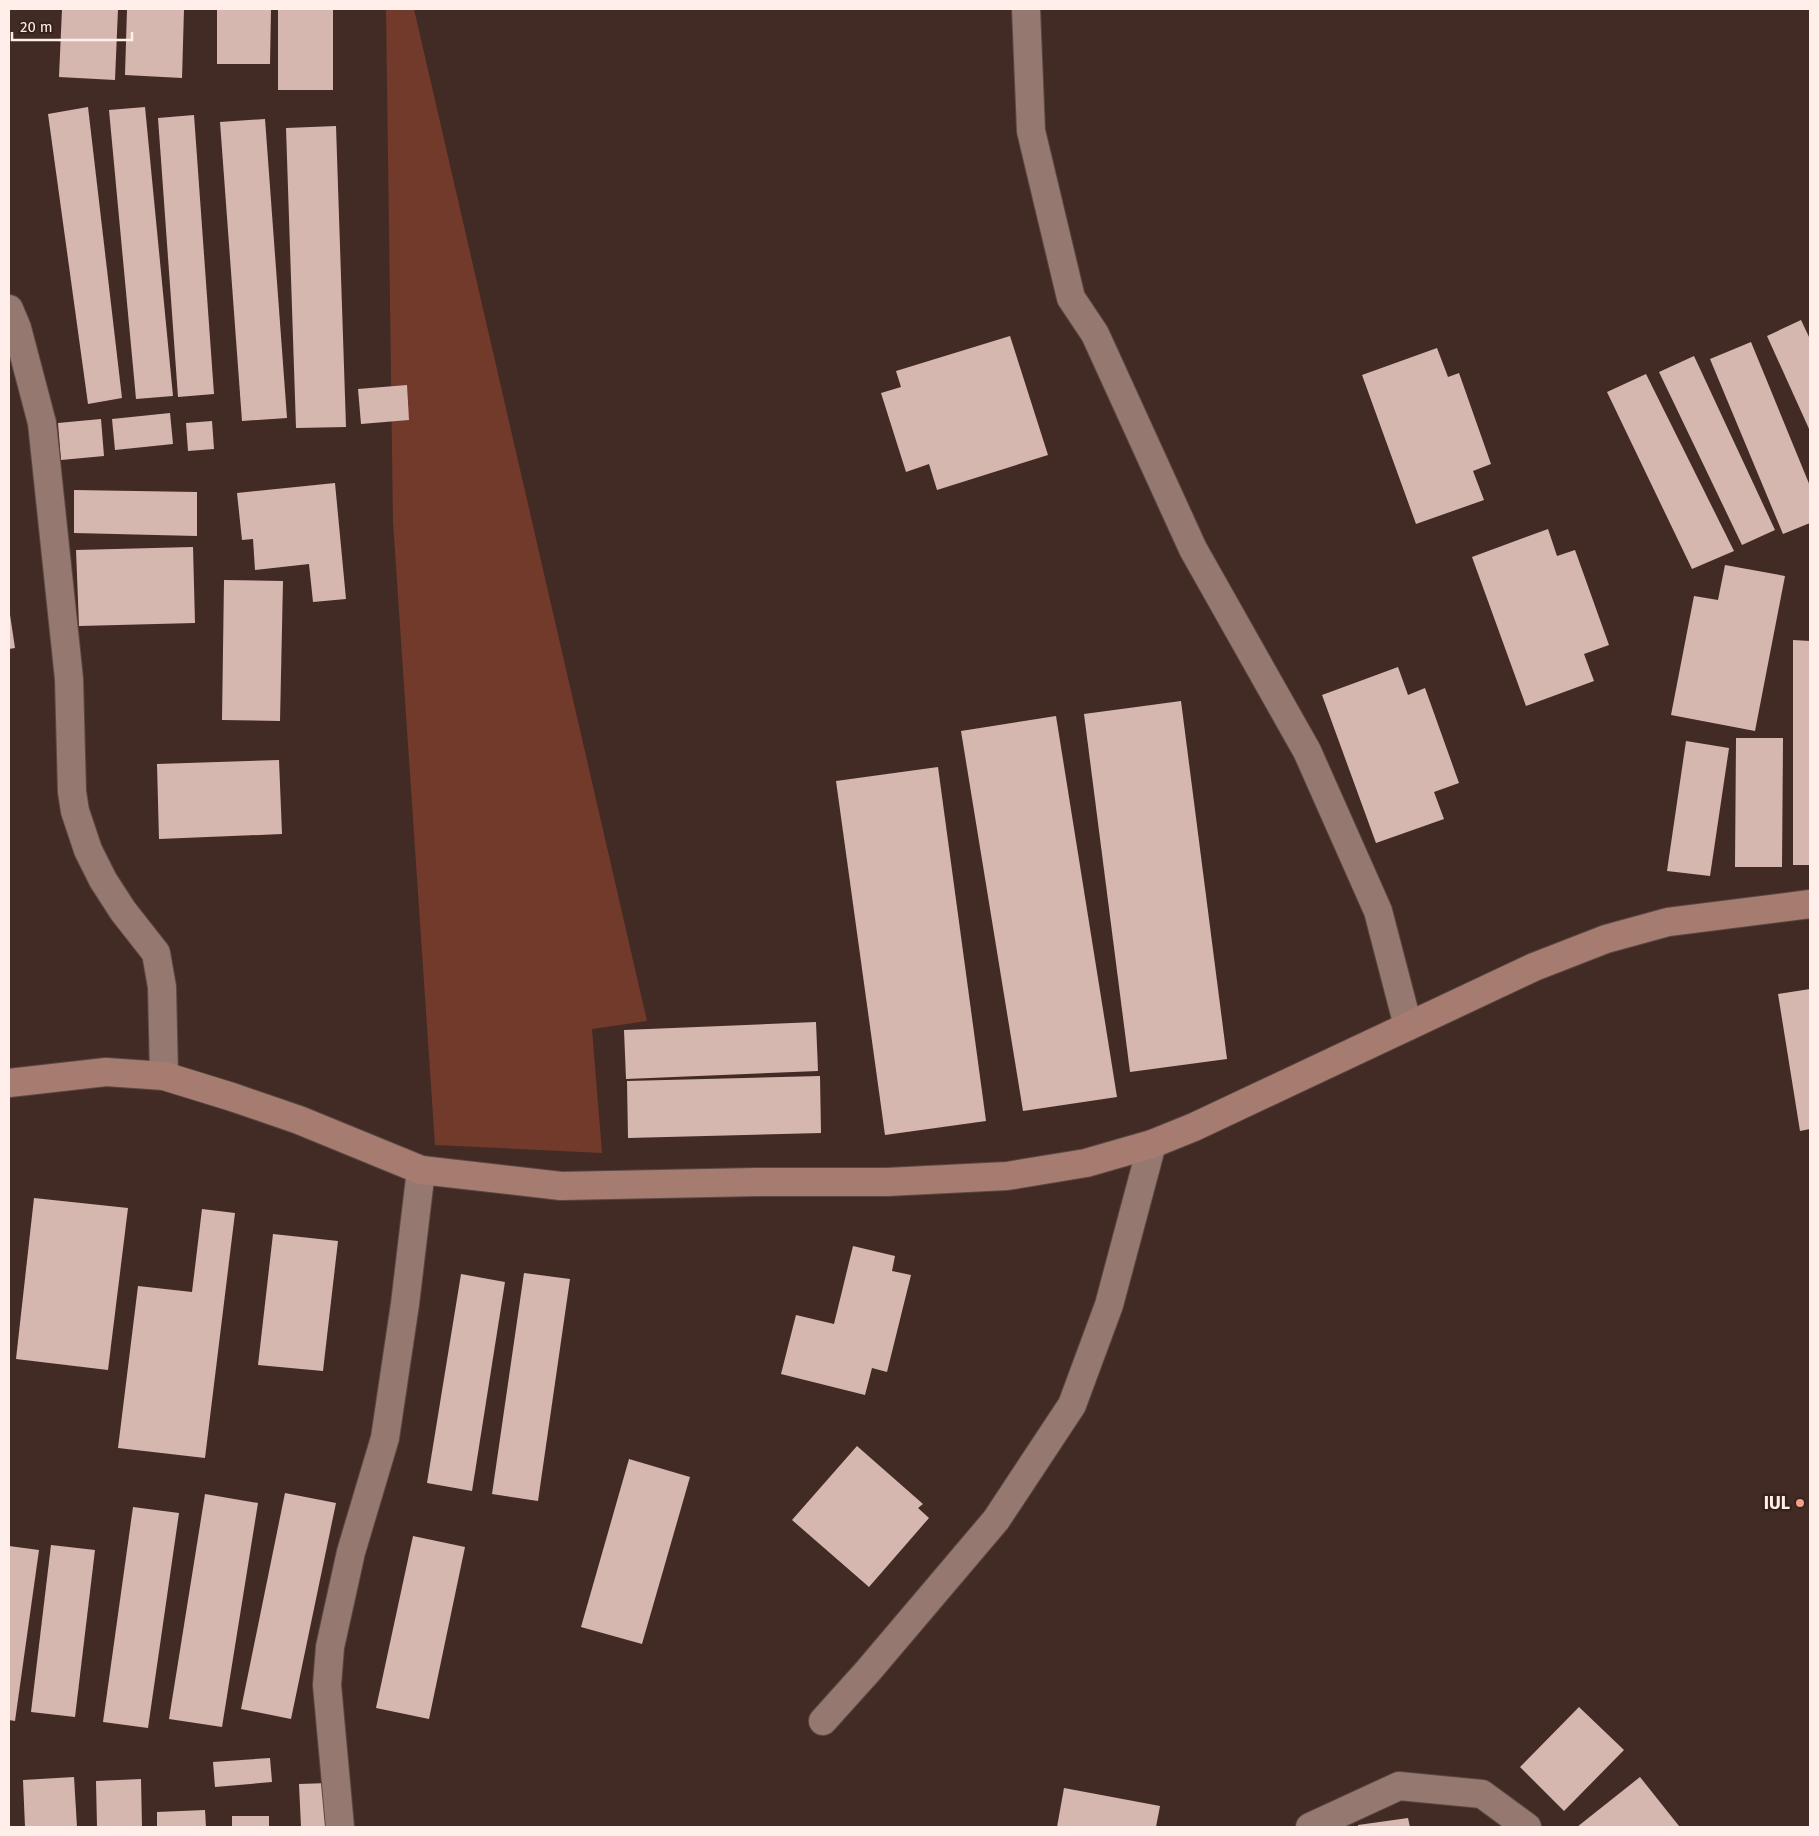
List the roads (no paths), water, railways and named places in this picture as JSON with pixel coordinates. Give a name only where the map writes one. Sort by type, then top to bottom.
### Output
[{"type":"street","points":[[1026,9],[1031,131],[1071,298],[1094,334],[1193,549],[1307,751],[1378,911],[1408,1026]]},
{"type":"street","points":[[9,309],[17,328],[42,423],[69,679],[72,792],[75,811],[88,850],[103,880],[123,911],[156,953],[162,987],[164,1076]]},
{"type":"street","points":[[9,1083],[106,1072],[164,1076],[299,1120],[421,1170],[561,1186],[757,1182],[887,1182],[1007,1176],[1086,1162],[1152,1144],[1534,967],[1606,939],[1668,922],[1810,904]]},
{"type":"street","points":[[823,1721],[996,1520],[1072,1405],[1109,1305],[1152,1144]]},
{"type":"street","points":[[340,1827],[328,1685],[330,1647],[351,1552],[386,1438],[421,1170]]},
{"type":"street","points":[[1310,1827],[1399,1786],[1482,1794],[1527,1827]]},
{"type":"place","name":"IUL","points":[[1800,1503]]}]
